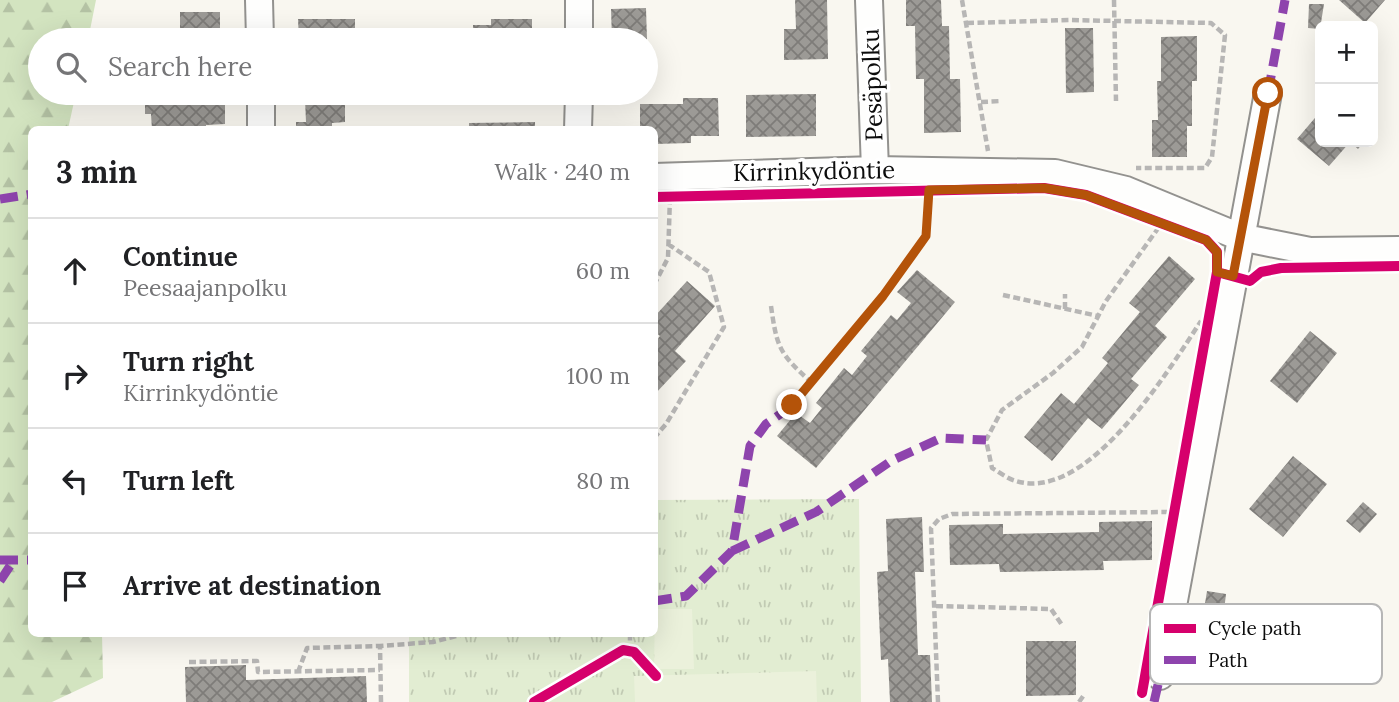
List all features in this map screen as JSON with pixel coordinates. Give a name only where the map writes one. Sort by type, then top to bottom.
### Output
[{"type":"street","points":[[259,0],[260,28]]},
{"type":"street","points":[[579,0],[579,28]]},
{"type":"street","name":"Pesäpolku","points":[[869,0],[875,170]]},
{"type":"street","points":[[1173,604],[1268,93]]},
{"type":"street","points":[[261,105],[261,126]]},
{"type":"street","points":[[578,126],[579,105]]},
{"type":"street","name":"Kirrinkydöntie","points":[[662,187],[875,170],[1055,173],[1126,190],[1240,237],[1310,251],[1399,250]]},
{"type":"path","points":[[962,0],[981,102],[989,172]]},
{"type":"path","points":[[1114,0],[1115,102]]},
{"type":"path","points":[[967,23],[1069,20],[1211,23],[1225,35],[1212,157],[1205,169],[1130,167]]},
{"type":"path","points":[[981,102],[1001,101]]},
{"type":"path","points":[[658,277],[667,258],[668,244],[662,187],[683,196]]},
{"type":"path","points":[[792,405],[883,296],[926,236],[924,190]]},
{"type":"path","points":[[1149,219],[1168,225],[1135,256],[1082,347],[1053,373],[1002,410],[986,440],[992,468],[1017,482],[1049,481],[1084,465],[1116,438],[1204,318]]},
{"type":"path","points":[[658,434],[667,424],[724,327],[709,272],[668,244]]},
{"type":"path","points":[[1065,294],[1065,309]]},
{"type":"path","points":[[1003,295],[1098,316]]},
{"type":"path","points":[[771,306],[776,340],[784,358],[811,382]]},
{"type":"path","points":[[1206,334],[1211,306]]},
{"type":"path","points":[[1172,525],[1177,498]]},
{"type":"path","points":[[938,702],[931,528],[939,519],[952,514],[1175,512]]},
{"type":"path","points":[[936,606],[1051,609],[1062,625]]},
{"type":"path","points":[[298,672],[307,648],[432,643],[453,637]]},
{"type":"path","points":[[629,637],[626,651],[641,660]]},
{"type":"path","points":[[380,646],[381,702]]},
{"type":"path","points":[[189,662],[257,661],[258,672],[380,670]]},
{"type":"path","points":[[1080,702],[1084,695]]},
{"type":"green space","points":[[0,0],[96,0],[90,28],[28,28],[28,105],[73,105],[69,126],[28,126],[28,637],[102,637],[103,678],[52,702],[0,702]]},
{"type":"green space","points":[[859,499],[861,702],[409,702],[409,637],[658,637],[658,500]]},
{"type":"green space","points":[[658,609],[692,609],[694,669],[654,669]]},
{"type":"green space","points":[[816,671],[817,702],[635,702],[634,676]]},
{"type":"building","points":[[795,0],[827,0],[828,59],[784,60],[784,29],[796,29]]},
{"type":"building","points":[[906,0],[941,0],[942,26],[949,26],[950,79],[960,79],[961,132],[924,133],[924,79],[916,79],[915,26],[906,26]]},
{"type":"building","points":[[1339,0],[1385,0],[1367,21],[1363,21]]},
{"type":"building","points":[[1309,4],[1324,4],[1321,21],[1315,21],[1315,29],[1308,28]]},
{"type":"building","points":[[646,8],[647,28],[612,28],[611,9]]},
{"type":"building","points":[[180,12],[220,12],[220,28],[180,28]]},
{"type":"building","points":[[298,19],[355,19],[355,28],[298,28]]},
{"type":"building","points":[[491,19],[532,19],[532,28],[473,28],[473,25],[491,25]]},
{"type":"building","points":[[1065,28],[1093,28],[1094,92],[1066,93]]},
{"type":"building","points":[[1197,36],[1197,81],[1192,81],[1192,126],[1187,126],[1187,157],[1152,157],[1152,120],[1158,120],[1157,81],[1161,81],[1161,37]]},
{"type":"building","points":[[816,94],[816,136],[746,137],[746,95]]},
{"type":"building","points":[[683,98],[718,98],[719,136],[691,136],[691,143],[658,144],[658,126],[640,126],[640,105],[683,104]]},
{"type":"building","points":[[145,105],[225,105],[225,124],[152,126],[151,114],[145,114]]},
{"type":"building","points":[[305,105],[345,105],[345,122],[332,123],[332,126],[296,126],[296,122],[306,122]]},
{"type":"building","points":[[1315,118],[1315,147],[1346,147],[1329,166],[1297,139]]},
{"type":"building","points":[[535,122],[535,126],[469,126],[469,123]]},
{"type":"building","points":[[1169,256],[1195,279],[1155,326],[1167,337],[1131,379],[1139,385],[1102,429],[1088,418],[1052,461],[1024,437],[1061,393],[1074,404],[1108,363],[1102,358],[1140,312],[1129,303]]},
{"type":"building","points":[[917,270],[955,302],[816,468],[777,436],[796,413],[810,423],[822,408],[816,403],[844,368],[852,375],[867,356],[861,351],[891,315],[897,320],[911,303],[897,292]]},
{"type":"building","points":[[687,281],[715,306],[675,351],[686,361],[658,391],[660,336],[658,313]]},
{"type":"building","points":[[1310,331],[1337,353],[1297,403],[1270,381]]},
{"type":"building","points":[[1293,456],[1327,484],[1283,537],[1249,509]]},
{"type":"building","points":[[1363,502],[1377,514],[1360,533],[1346,521]]},
{"type":"building","points":[[922,517],[924,572],[915,572],[918,655],[930,655],[932,702],[890,702],[888,659],[881,660],[877,572],[888,571],[886,519]]},
{"type":"building","points":[[1152,521],[1152,560],[1103,561],[1104,570],[1000,572],[999,564],[950,565],[949,525],[1003,524],[1003,534],[1099,532],[1099,522]]},
{"type":"building","points":[[1207,591],[1226,594],[1225,604],[1205,604]]},
{"type":"building","points":[[1026,641],[1076,641],[1076,695],[1026,696]]},
{"type":"building","points":[[246,665],[246,680],[366,676],[367,702],[186,702],[185,667]]},
{"type":"marked path","points":[[1268,93],[1285,0]]},
{"type":"marked path","points":[[0,199],[28,195]]},
{"type":"marked path","points":[[658,600],[686,596],[732,551],[750,446],[766,424],[792,406]]},
{"type":"marked path","points":[[732,551],[816,512],[891,461],[941,438],[986,440]]},
{"type":"marked path","points":[[0,560],[28,560]]},
{"type":"marked path","points":[[0,581],[14,560]]},
{"type":"marked path","points":[[1154,702],[1158,684]]},
{"type":"cycle path","points":[[658,197],[1044,188],[1086,195],[1206,240],[1217,252],[1217,272],[1250,281],[1261,272],[1281,268],[1399,266]]},
{"type":"cycle path","points":[[1158,604],[1217,272]]},
{"type":"cycle path","points":[[1142,693],[1150,648]]},
{"type":"cycle path","points":[[534,702],[623,650],[634,652],[656,676]]},
{"type":"route","points":[[792,405],[883,296],[926,236],[929,190],[1044,188],[1086,195],[1206,240],[1217,252],[1217,272],[1233,276],[1268,93]]}]
